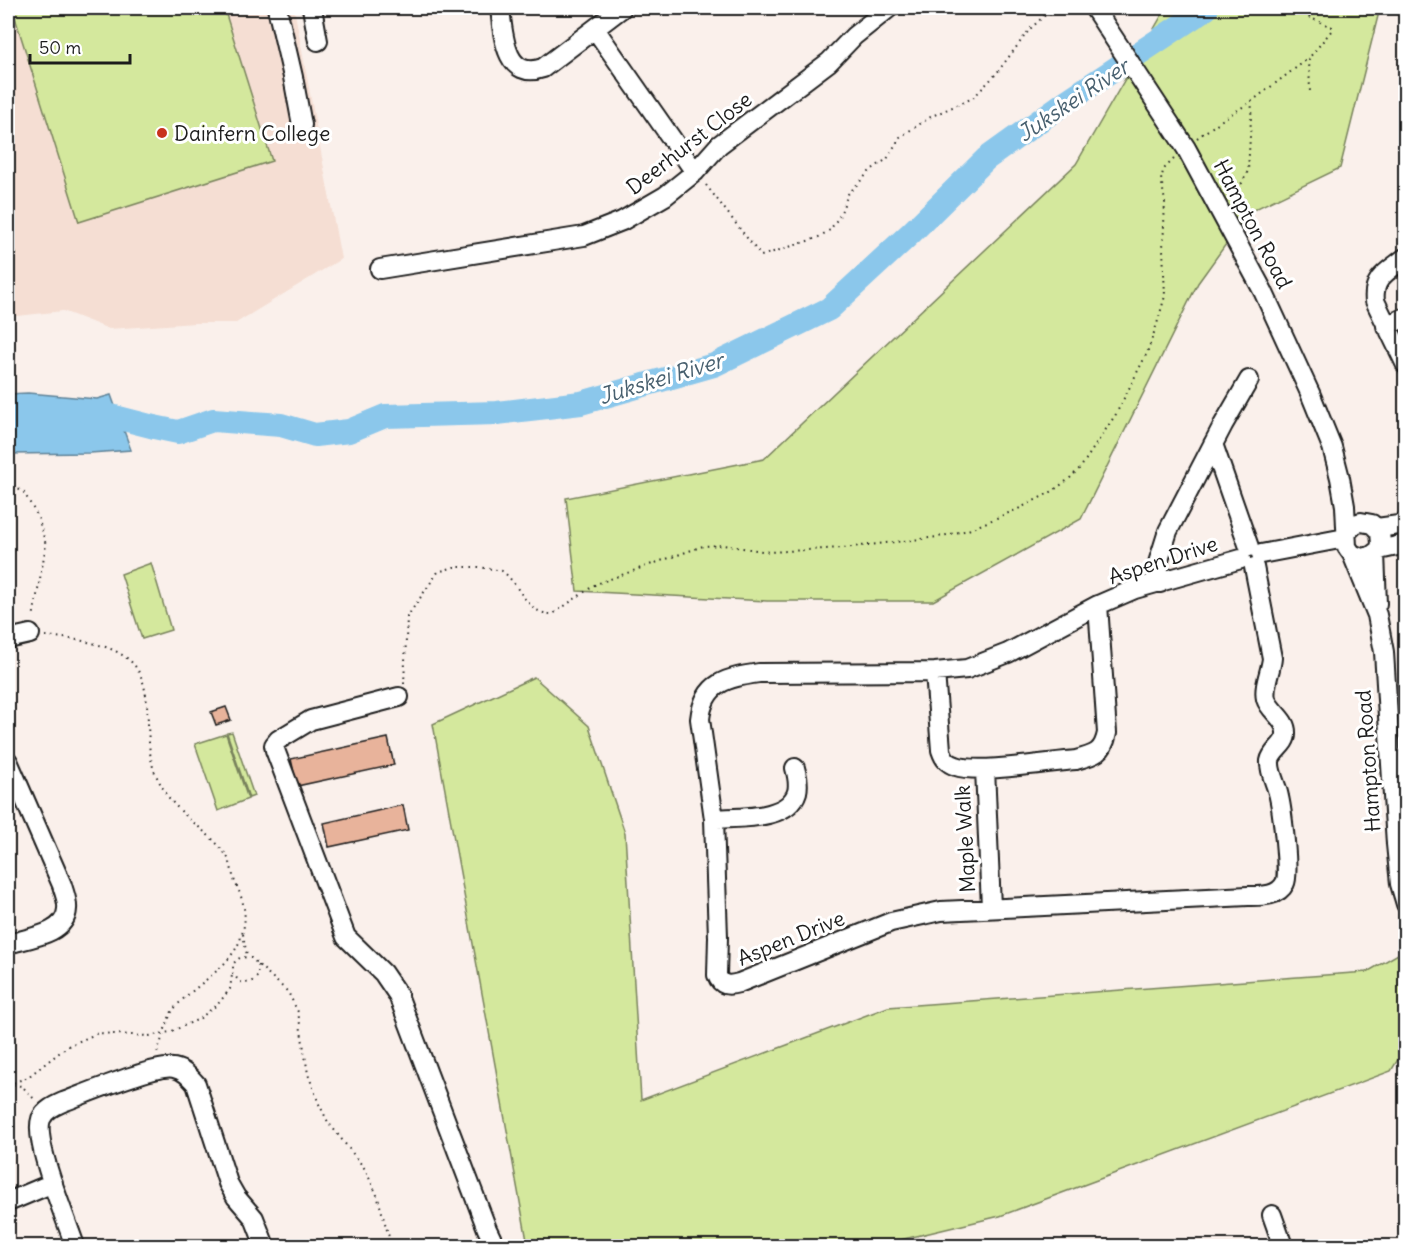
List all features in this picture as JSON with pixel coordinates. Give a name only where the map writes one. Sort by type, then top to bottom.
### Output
[{"type":"street","points":[[277,8],[294,77],[302,125]]},
{"type":"street","points":[[312,8],[318,41]]},
{"type":"street","points":[[500,8],[509,57],[522,69],[535,70],[543,68],[622,8]]},
{"type":"street","name":"Deerhurst Close","points":[[380,269],[594,233],[622,221],[654,204],[695,171],[719,145],[829,62],[854,36],[889,8]]},
{"type":"street","name":"Hampton Road","points":[[1097,14],[1186,148],[1284,334],[1322,423],[1340,478],[1348,542],[1377,615]]},
{"type":"street","points":[[595,29],[695,171]]},
{"type":"street","points":[[1406,257],[1380,277],[1375,285],[1375,301],[1406,365]]},
{"type":"street","points":[[1386,326],[1406,317]]},
{"type":"street","points":[[1160,583],[1158,563],[1162,545],[1213,444],[1249,380]]},
{"type":"street","name":"Aspen Drive","points":[[1213,444],[1251,557],[1272,658],[1266,686],[1266,699],[1284,723],[1286,734],[1285,740],[1270,761],[1279,795],[1285,854],[1287,881],[1282,888],[1274,894],[1256,896],[941,910],[891,922],[739,983],[729,986],[723,984],[717,975],[714,819],[700,719],[701,707],[707,693],[716,685],[759,673],[957,671],[981,665],[1098,605],[1135,589],[1251,557],[1348,542]]},
{"type":"street","name":"Hampton Road","points":[[1340,478],[1382,538],[1377,551],[1377,615],[1384,652],[1400,884],[1406,904]]},
{"type":"street","points":[[1406,524],[1375,526],[1361,522],[1355,524],[1348,542],[1366,558],[1377,551],[1406,544]]},
{"type":"street","points":[[935,672],[939,730],[944,758],[949,763],[958,767],[985,769],[1076,760],[1098,753],[1105,744],[1106,710],[1098,605]]},
{"type":"street","points":[[8,639],[30,634]]},
{"type":"street","points":[[399,697],[311,720],[278,740],[274,744],[274,750],[346,936],[383,973],[398,995],[495,1246]]},
{"type":"street","points":[[8,761],[54,864],[67,900],[68,912],[50,932],[8,944]]},
{"type":"street","points":[[714,819],[771,814],[783,809],[797,791],[795,768]]},
{"type":"street","name":"Maple Walk","points":[[985,769],[991,907]]},
{"type":"street","points":[[75,1246],[42,1145],[40,1124],[42,1117],[51,1107],[63,1102],[150,1071],[169,1067],[177,1068],[188,1074],[196,1084],[228,1183],[236,1197],[254,1218],[266,1246]]},
{"type":"street","points":[[8,1202],[53,1183]]},
{"type":"street","points":[[1272,1215],[1283,1246]]},
{"type":"path","points":[[695,171],[760,256],[817,238],[830,230],[840,215],[848,194],[872,170],[887,159],[900,137],[932,116],[973,98],[996,74],[1030,29],[1044,16],[1072,8]]},
{"type":"path","points":[[399,697],[404,687],[407,618],[438,573],[447,568],[479,567],[502,571],[527,602],[545,613],[553,614],[596,584],[703,546],[723,545],[769,552],[843,548],[938,537],[968,530],[1018,509],[1051,492],[1069,479],[1081,467],[1116,414],[1147,353],[1157,324],[1165,296],[1163,249],[1166,202],[1161,178],[1167,165],[1222,120],[1252,101],[1309,58],[1332,27],[1308,17],[1301,8]]},
{"type":"path","points":[[1308,17],[1322,8]]},
{"type":"path","points":[[1309,58],[1310,93]]},
{"type":"path","points":[[1212,199],[1242,183],[1247,175],[1252,101]]},
{"type":"path","points":[[8,492],[14,488],[23,491],[38,517],[46,544],[30,634],[94,644],[126,656],[136,667],[143,681],[148,745],[154,773],[167,796],[212,839],[229,861],[231,872],[245,905],[243,934],[246,956]]},
{"type":"path","points":[[150,1071],[171,1012],[204,980],[227,962],[243,934]]},
{"type":"path","points":[[9,1085],[28,1077],[68,1046],[98,1033],[149,1036],[165,1033],[199,1019],[218,1004],[230,989],[233,964],[241,957],[252,958],[288,992],[298,1012],[308,1074],[328,1122],[365,1169],[377,1195],[389,1237],[389,1246]]},
{"type":"path","points":[[233,974],[240,982],[250,983],[258,976],[258,965]]},
{"type":"path","points":[[9,1085],[22,1086],[30,1091],[42,1117]]},
{"type":"shaded area","name":"Dainfern College","points":[[8,8],[294,8],[341,259],[236,323],[195,323],[109,329],[63,311],[8,317]]},
{"type":"green space","points":[[12,8],[224,8],[272,161],[79,222]]},
{"type":"green space","points":[[1166,8],[1380,8],[1340,168],[1249,212],[1198,283],[1081,519],[933,601],[767,601],[577,591],[566,498],[764,459],[1076,164]]},
{"type":"green space","points":[[8,213],[16,254],[8,256]]},
{"type":"green space","points":[[151,563],[171,630],[142,639],[121,574]]},
{"type":"green space","points":[[534,677],[589,726],[625,833],[641,1100],[888,1007],[1367,972],[1405,950],[1405,1048],[1391,1071],[1000,1216],[875,1246],[528,1246],[433,724]]},
{"type":"green space","points":[[232,732],[254,796],[249,798],[227,733]]},
{"type":"green space","points":[[226,734],[248,799],[218,811],[195,744]]},
{"type":"water","points":[[28,393],[97,399],[111,395],[131,450],[8,454],[8,394]]},
{"type":"building","points":[[226,707],[231,720],[216,725],[211,712]]},
{"type":"building","points":[[388,738],[394,765],[297,786],[291,759]]},
{"type":"building","points":[[403,805],[408,830],[329,847],[324,823]]},
{"type":"waterway","name":"Jukskei River","points":[[88,412],[178,432],[213,420],[281,425],[315,435],[349,431],[385,416],[497,413],[581,403],[714,365],[829,309],[986,159],[1067,101],[1207,8]]},
{"type":"place","name":"Dainfern College","points":[[162,133]]}]
